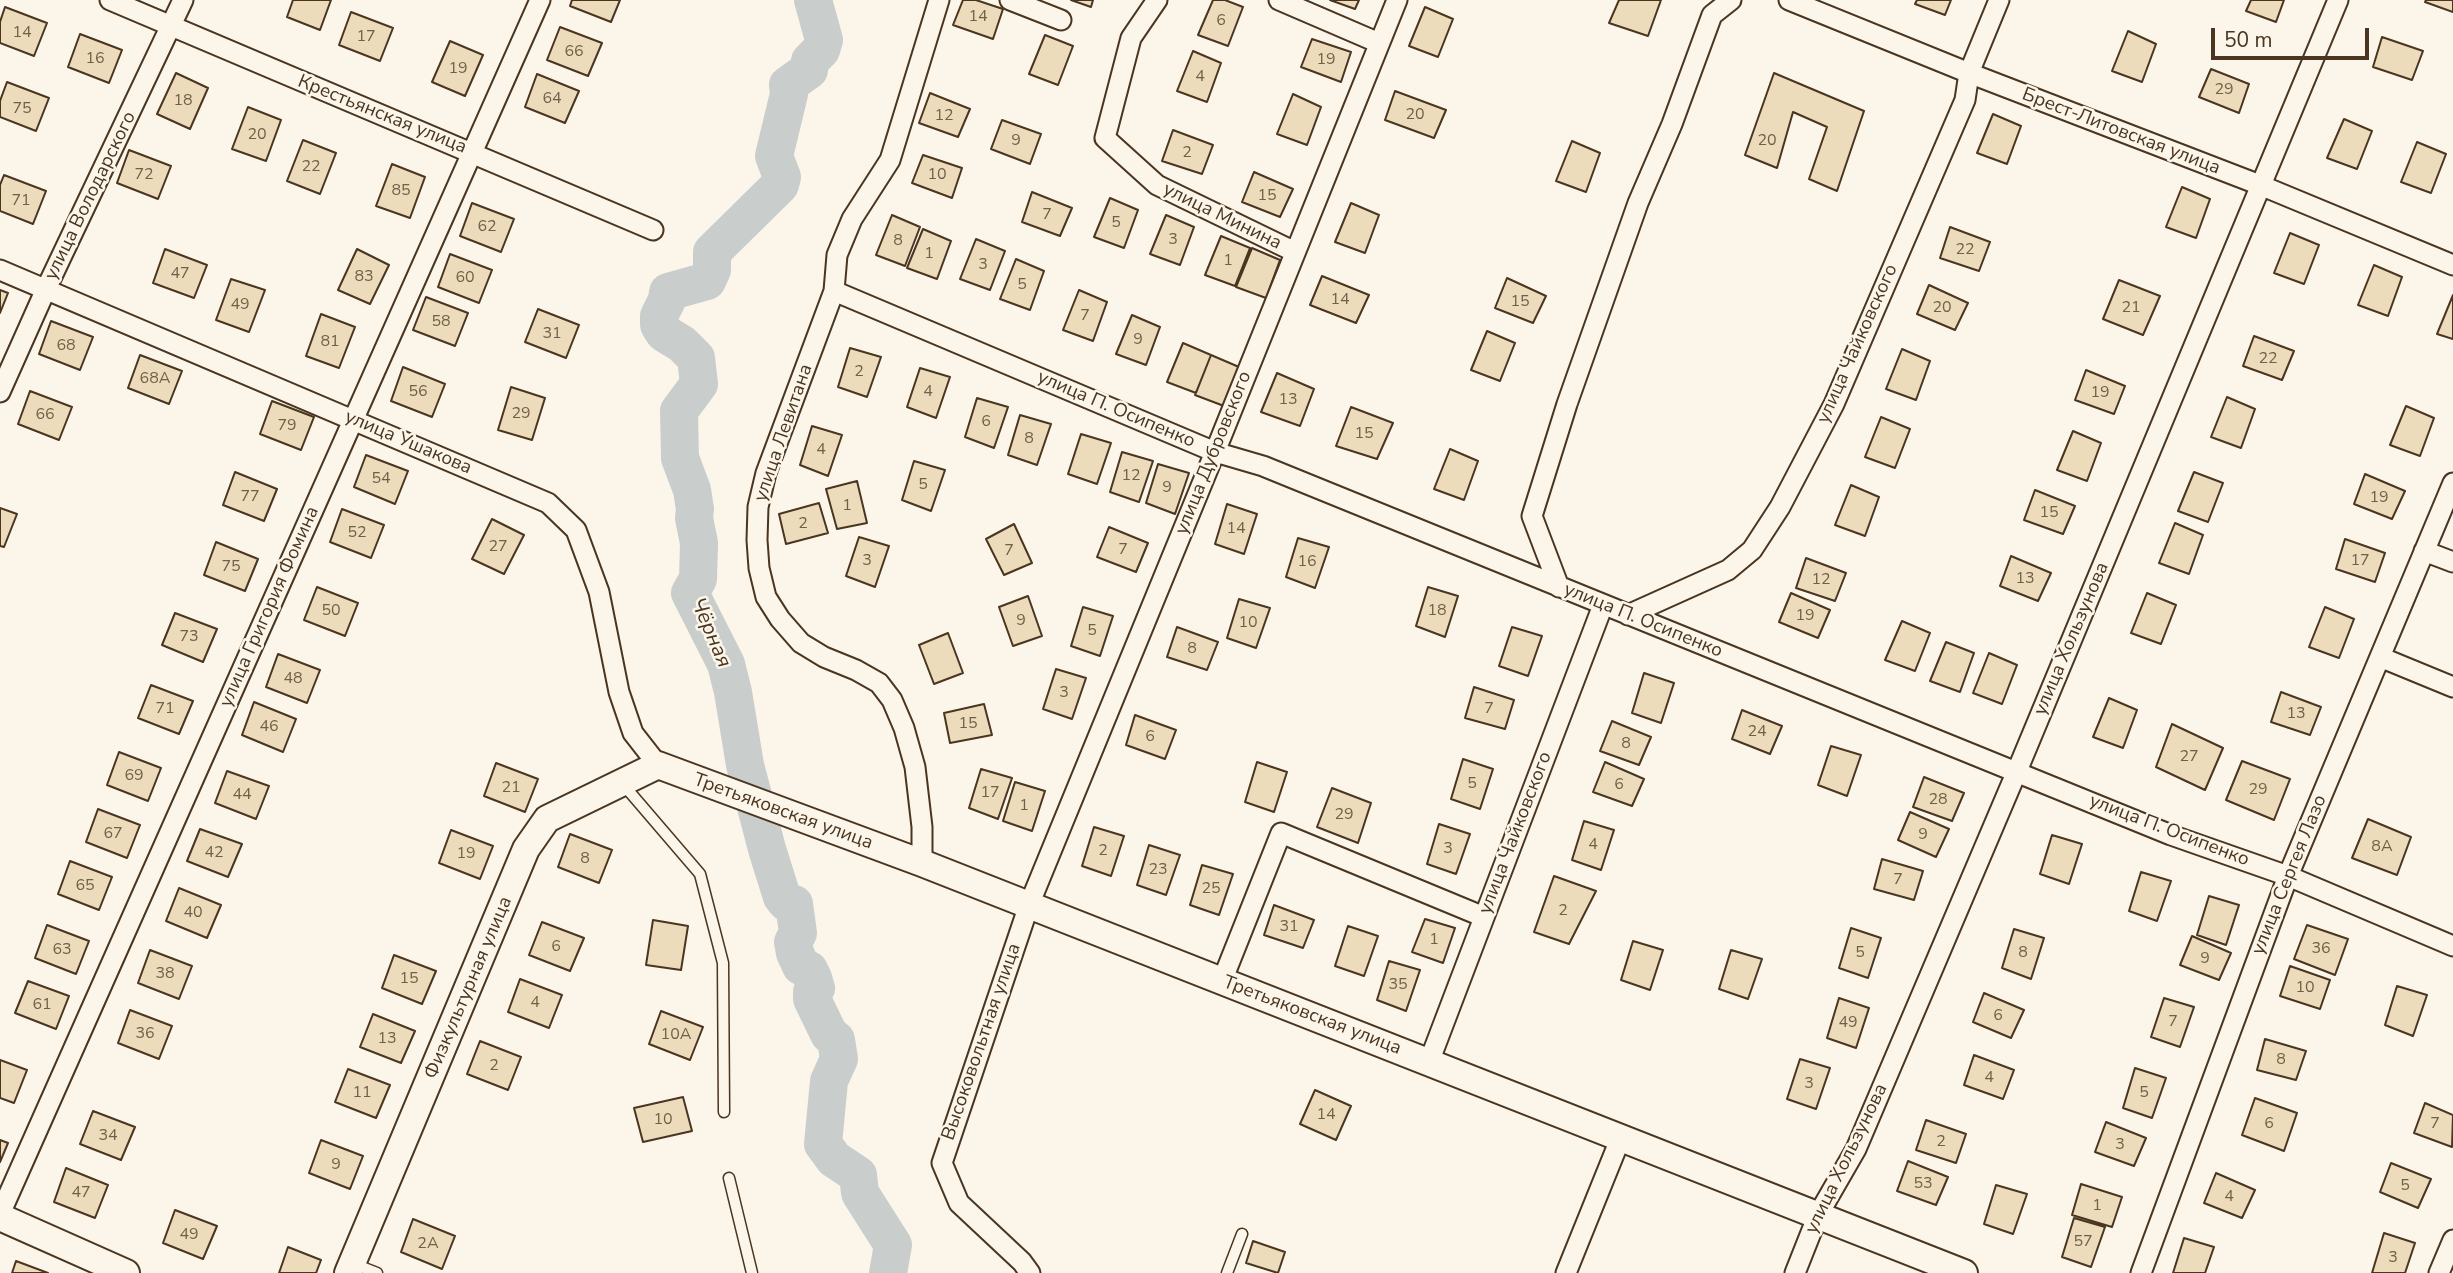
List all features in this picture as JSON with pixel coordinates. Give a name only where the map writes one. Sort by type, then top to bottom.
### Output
[{"type":"street","name":"Крестьянская улица","points":[[110,0],[653,230]]},
{"type":"street","name":"улица Володарского","points":[[0,392],[46,289],[184,0]]},
{"type":"street","name":"улица Григория Фомина","points":[[0,1215],[540,0]]},
{"type":"street","name":"улица Левитана","points":[[922,863],[922,827],[915,767],[904,728],[892,701],[878,683],[801,643],[780,619],[766,597],[759,568],[758,507],[766,473],[834,291],[836,255],[852,219],[890,160],[939,0]]},
{"type":"street","points":[[1010,0],[1062,20]]},
{"type":"street","name":"улица Минина","points":[[1157,0],[1131,38],[1105,138],[1157,185],[1295,252]]},
{"type":"street","points":[[1279,0],[1379,43]]},
{"type":"street","name":"улица Дубровского","points":[[1029,905],[1397,0]]},
{"type":"street","points":[[1559,587],[1532,516],[1567,404],[1638,203],[1672,124],[1712,15],[1731,0]]},
{"type":"street","name":"Брест-Литовская улица","points":[[1789,0],[1969,73],[2260,185],[2453,265]]},
{"type":"street","name":"улица Чайковского","points":[[1628,615],[1728,569],[1752,550],[1780,507],[1835,404],[1965,100],[1969,73],[1999,0]]},
{"type":"street","name":"улица Хользунова","points":[[1795,1273],[1818,1215],[1856,1149],[2017,771],[2338,0]]},
{"type":"street","name":"улица Ушакова","points":[[0,270],[548,503],[576,530],[599,593],[619,692],[633,733],[669,769]]},
{"type":"street","name":"улица П. Осипенко","points":[[834,291],[1215,452],[1262,466],[2171,835],[2288,876],[2453,946]]},
{"type":"street","name":"улица Сергея Лазо","points":[[2141,1273],[2288,876],[2453,483]]},
{"type":"street","points":[[2424,551],[2453,562]]},
{"type":"street","name":"улица Чайковского","points":[[1429,1062],[1603,605]]},
{"type":"street","points":[[2380,657],[2453,687]]},
{"type":"street","name":"Третьяковская улица","points":[[669,769],[922,863],[1964,1273]]},
{"type":"street","name":"Физкультурная улица","points":[[360,1270],[527,849],[547,819],[621,783],[669,769]]},
{"type":"street","points":[[1223,981],[1281,833],[1484,917]]},
{"type":"street","name":"Высоковольтная улица","points":[[1029,905],[942,1163],[959,1203],[1022,1262],[1030,1273]]},
{"type":"street","points":[[1566,1273],[1621,1137]]},
{"type":"street","points":[[0,1215],[126,1273]]},
{"type":"street","points":[[2439,1273],[2453,1240]]},
{"type":"lane","points":[[621,783],[700,874],[723,963],[724,1112]]},
{"type":"lane","points":[[729,1178],[752,1273]]},
{"type":"lane","points":[[1227,1273],[1242,1234]]},
{"type":"building","points":[[293,0],[331,0],[320,30],[287,17]]},
{"type":"building","points":[[572,0],[620,0],[611,22],[570,6]]},
{"type":"building","points":[[963,0],[976,0],[1003,9],[993,39],[953,25]]},
{"type":"building","points":[[1071,0],[1093,0],[1091,7]]},
{"type":"building","points":[[1213,0],[1225,0],[1243,7],[1228,46],[1198,35]]},
{"type":"building","points":[[1330,0],[1359,0],[1355,9]]},
{"type":"building","points":[[1619,0],[1661,0],[1648,36],[1609,23]]},
{"type":"building","points":[[1917,0],[1951,0],[1945,15],[1915,4]]},
{"type":"building","points":[[2251,0],[2284,0],[2276,22],[2246,11]]},
{"type":"building","points":[[2453,0],[2453,12],[2425,2]]},
{"type":"building","points":[[5,7],[47,23],[34,56],[0,43],[0,22]]},
{"type":"building","points":[[1425,7],[1453,19],[1438,57],[1409,46]]},
{"type":"building","points":[[351,12],[393,28],[380,61],[339,45]]},
{"type":"building","points":[[560,27],[602,43],[588,76],[547,60]]},
{"type":"building","points":[[2128,31],[2156,44],[2142,82],[2112,71]]},
{"type":"building","points":[[80,34],[122,50],[109,83],[68,67]]},
{"type":"building","points":[[1045,35],[1073,46],[1058,85],[1029,74]]},
{"type":"building","points":[[2382,37],[2423,51],[2412,80],[2373,67]]},
{"type":"building","points":[[1312,39],[1351,52],[1341,82],[1301,67]]},
{"type":"building","points":[[450,41],[483,55],[465,96],[432,82]]},
{"type":"building","points":[[1193,51],[1221,63],[1207,102],[1177,91]]},
{"type":"building","points":[[2211,69],[2249,84],[2239,113],[2199,97]]},
{"type":"building","points":[[176,73],[208,88],[190,129],[157,114]]},
{"type":"building","points":[[1774,73],[1864,111],[1837,191],[1809,179],[1827,127],[1793,112],[1777,168],[1745,155]]},
{"type":"building","points":[[537,74],[579,91],[565,123],[525,107]]},
{"type":"building","points":[[7,82],[49,98],[36,131],[0,117],[0,101]]},
{"type":"building","points":[[1395,91],[1446,110],[1434,138],[1385,120]]},
{"type":"building","points":[[930,93],[970,109],[958,137],[919,123]]},
{"type":"building","points":[[1293,94],[1321,107],[1307,145],[1277,134]]},
{"type":"building","points":[[248,107],[281,120],[266,161],[232,149]]},
{"type":"building","points":[[1993,114],[2021,126],[2007,164],[1977,153]]},
{"type":"building","points":[[2344,119],[2372,131],[2357,169],[2327,158]]},
{"type":"building","points":[[1002,120],[1041,134],[1030,164],[991,149]]},
{"type":"building","points":[[1173,130],[1213,145],[1202,174],[1162,161]]},
{"type":"building","points":[[303,140],[336,153],[320,194],[287,181]]},
{"type":"building","points":[[1572,141],[1600,153],[1586,192],[1556,181]]},
{"type":"building","points":[[2417,142],[2446,154],[2431,193],[2401,182]]},
{"type":"building","points":[[129,150],[171,166],[158,199],[117,183]]},
{"type":"building","points":[[923,155],[962,168],[952,198],[912,183]]},
{"type":"building","points":[[392,164],[425,177],[410,218],[376,206]]},
{"type":"building","points":[[1254,172],[1293,189],[1280,217],[1242,202]]},
{"type":"building","points":[[4,175],[46,191],[33,224],[0,211],[0,185]]},
{"type":"building","points":[[2182,187],[2210,199],[2196,238],[2166,227]]},
{"type":"building","points":[[1032,192],[1072,208],[1060,236],[1022,222]]},
{"type":"building","points":[[1110,198],[1138,210],[1124,248],[1094,237]]},
{"type":"building","points":[[472,203],[514,219],[501,252],[460,236]]},
{"type":"building","points":[[1351,203],[1379,215],[1365,253],[1335,242]]},
{"type":"building","points":[[892,215],[920,227],[905,266],[876,255]]},
{"type":"building","points":[[1166,215],[1194,227],[1180,265],[1150,254]]},
{"type":"building","points":[[1950,227],[1990,242],[1979,271],[1940,258]]},
{"type":"building","points":[[923,229],[951,241],[937,279],[907,268]]},
{"type":"building","points":[[2290,233],[2319,245],[2304,284],[2274,273]]},
{"type":"building","points":[[1221,236],[1250,248],[1235,286],[1205,275]]},
{"type":"building","points":[[976,239],[1005,251],[990,290],[960,279]]},
{"type":"building","points":[[1252,248],[1280,260],[1266,298],[1236,287]]},
{"type":"building","points":[[165,249],[207,265],[194,298],[153,283]]},
{"type":"building","points":[[357,249],[389,265],[370,304],[338,290]]},
{"type":"building","points":[[450,254],[492,270],[479,303],[438,287]]},
{"type":"building","points":[[1016,259],[1044,271],[1030,310],[1000,299]]},
{"type":"building","points":[[2374,265],[2402,277],[2388,316],[2358,305]]},
{"type":"building","points":[[1322,276],[1369,295],[1356,323],[1310,305]]},
{"type":"building","points":[[1507,278],[1546,296],[1533,323],[1495,308]]},
{"type":"building","points":[[231,279],[265,290],[249,332],[216,320]]},
{"type":"building","points":[[2119,280],[2160,296],[2143,335],[2103,319]]},
{"type":"building","points":[[1929,285],[1968,303],[1955,330],[1917,314]]},
{"type":"building","points":[[0,290],[8,293],[0,313]]},
{"type":"building","points":[[1079,290],[1107,302],[1093,341],[1063,330]]},
{"type":"building","points":[[2453,295],[2453,339],[2437,334]]},
{"type":"building","points":[[426,297],[468,313],[455,346],[413,330]]},
{"type":"building","points":[[538,309],[579,325],[566,358],[525,342]]},
{"type":"building","points":[[321,314],[355,327],[339,368],[306,356]]},
{"type":"building","points":[[1132,315],[1160,327],[1146,365],[1116,354]]},
{"type":"building","points":[[51,321],[93,337],[80,370],[39,354]]},
{"type":"building","points":[[1487,331],[1515,343],[1500,381],[1471,370]]},
{"type":"building","points":[[2254,336],[2294,351],[2282,380],[2243,366]]},
{"type":"building","points":[[1183,343],[1211,355],[1196,393],[1167,382]]},
{"type":"building","points":[[850,348],[881,357],[867,397],[838,387]]},
{"type":"building","points":[[1902,349],[1930,361],[1916,400],[1886,389]]},
{"type":"building","points":[[140,355],[182,371],[169,404],[128,388]]},
{"type":"building","points":[[1211,355],[1239,367],[1224,406],[1195,395]]},
{"type":"building","points":[[403,367],[445,384],[432,417],[391,401]]},
{"type":"building","points":[[920,368],[950,377],[936,418],[907,407]]},
{"type":"building","points":[[2086,370],[2125,386],[2114,414],[2075,400]]},
{"type":"building","points":[[1277,373],[1314,389],[1300,426],[1261,412]]},
{"type":"building","points":[[511,387],[545,398],[532,440],[498,430]]},
{"type":"building","points":[[30,391],[72,407],[59,440],[18,424]]},
{"type":"building","points":[[2227,397],[2255,409],[2241,448],[2211,437]]},
{"type":"building","points":[[977,398],[1008,407],[994,448],[965,437]]},
{"type":"building","points":[[272,401],[314,417],[301,450],[260,434]]},
{"type":"building","points":[[2406,406],[2434,418],[2420,456],[2390,445]]},
{"type":"building","points":[[1351,407],[1393,423],[1377,459],[1336,446]]},
{"type":"building","points":[[1020,415],[1051,424],[1037,465],[1008,455]]},
{"type":"building","points":[[1881,417],[1910,429],[1895,468],[1865,457]]},
{"type":"building","points":[[812,426],[842,435],[828,476],[800,465]]},
{"type":"building","points":[[2073,431],[2101,443],[2087,481],[2057,470]]},
{"type":"building","points":[[1081,434],[1111,443],[1097,484],[1068,474]]},
{"type":"building","points":[[1450,449],[1478,461],[1464,500],[1434,489]]},
{"type":"building","points":[[1122,452],[1153,461],[1139,502],[1110,492]]},
{"type":"building","points":[[366,455],[408,471],[395,504],[354,487]]},
{"type":"building","points":[[914,461],[945,470],[931,511],[902,500]]},
{"type":"building","points":[[1158,464],[1189,473],[1175,514],[1146,503]]},
{"type":"building","points":[[235,472],[277,489],[264,521],[223,505]]},
{"type":"building","points":[[2194,472],[2223,483],[2208,522],[2178,511]]},
{"type":"building","points":[[2365,474],[2405,491],[2392,519],[2354,504]]},
{"type":"building","points":[[857,481],[867,523],[837,529],[826,489]]},
{"type":"building","points":[[1851,485],[1879,497],[1865,536],[1835,525]]},
{"type":"building","points":[[2035,490],[2075,506],[2063,534],[2024,520]]},
{"type":"building","points":[[819,503],[828,533],[786,544],[779,514]]},
{"type":"building","points":[[1227,504],[1257,514],[1244,554],[1215,544]]},
{"type":"building","points":[[0,508],[17,514],[4,547],[0,546]]},
{"type":"building","points":[[342,509],[384,525],[371,558],[330,542]]},
{"type":"building","points":[[492,519],[524,535],[504,574],[472,559]]},
{"type":"building","points":[[2175,523],[2203,535],[2189,574],[2159,563]]},
{"type":"building","points":[[1014,524],[1032,563],[1004,575],[986,539]]},
{"type":"building","points":[[1109,527],[1148,543],[1136,572],[1097,557]]},
{"type":"building","points":[[859,537],[889,546],[875,587],[846,576]]},
{"type":"building","points":[[1298,538],[1329,547],[1315,588],[1286,577]]},
{"type":"building","points":[[2345,539],[2385,553],[2375,582],[2336,569]]},
{"type":"building","points":[[216,542],[258,559],[245,591],[204,575]]},
{"type":"building","points":[[2011,556],[2051,573],[2038,601],[2000,586]]},
{"type":"building","points":[[1806,558],[1846,573],[1835,601],[1796,588]]},
{"type":"building","points":[[317,587],[358,603],[345,636],[304,620]]},
{"type":"building","points":[[1428,587],[1458,596],[1445,637],[1416,626]]},
{"type":"building","points":[[1791,593],[1830,610],[1818,638],[1779,622]]},
{"type":"building","points":[[2147,593],[2176,605],[2161,644],[2131,633]]},
{"type":"building","points":[[1028,596],[1042,636],[1013,646],[999,607]]},
{"type":"building","points":[[1239,599],[1270,608],[1256,648],[1227,638]]},
{"type":"building","points":[[1083,607],[1113,616],[1100,656],[1071,646]]},
{"type":"building","points":[[2325,607],[2354,619],[2339,658],[2309,647]]},
{"type":"building","points":[[175,613],[217,629],[203,662],[162,645]]},
{"type":"building","points":[[1902,621],[1930,633],[1915,671],[1885,660]]},
{"type":"building","points":[[1177,627],[1218,642],[1207,670],[1167,657]]},
{"type":"building","points":[[1512,627],[1542,636],[1528,676],[1499,666]]},
{"type":"building","points":[[948,633],[963,673],[934,684],[919,645]]},
{"type":"building","points":[[1946,642],[1974,653],[1960,692],[1930,681]]},
{"type":"building","points":[[1989,653],[2017,665],[2002,704],[1973,693]]},
{"type":"building","points":[[278,654],[320,670],[307,703],[266,687]]},
{"type":"building","points":[[1056,669],[1086,678],[1072,719],[1043,709]]},
{"type":"building","points":[[1644,673],[1674,683],[1661,723],[1632,713]]},
{"type":"building","points":[[151,685],[193,701],[179,734],[138,718]]},
{"type":"building","points":[[1474,687],[1514,700],[1505,729],[1465,718]]},
{"type":"building","points":[[2281,692],[2321,707],[2310,735],[2271,722]]},
{"type":"building","points":[[2109,698],[2137,710],[2123,748],[2093,737]]},
{"type":"building","points":[[254,702],[296,719],[283,752],[242,735]]},
{"type":"building","points":[[984,704],[992,735],[950,743],[944,713]]},
{"type":"building","points":[[1742,710],[1782,726],[1770,754],[1732,739]]},
{"type":"building","points":[[1135,715],[1176,730],[1165,759],[1126,745]]},
{"type":"building","points":[[1612,721],[1651,737],[1639,765],[1600,751]]},
{"type":"building","points":[[2172,724],[2223,748],[2205,790],[2156,767]]},
{"type":"building","points":[[1831,746],[1861,755],[1847,796],[1818,785]]},
{"type":"building","points":[[119,752],[161,768],[148,801],[107,785]]},
{"type":"building","points":[[1463,759],[1493,769],[1480,809],[1451,799]]},
{"type":"building","points":[[2242,761],[2290,779],[2274,820],[2226,800]]},
{"type":"building","points":[[1257,762],[1287,772],[1274,812],[1245,802]]},
{"type":"building","points":[[1605,762],[1644,779],[1632,806],[1593,792]]},
{"type":"building","points":[[496,763],[538,779],[525,812],[484,796]]},
{"type":"building","points":[[981,769],[1012,778],[998,819],[969,808]]},
{"type":"building","points":[[227,771],[269,786],[256,819],[215,803]]},
{"type":"building","points":[[1924,777],[1964,793],[1952,821],[1913,807]]},
{"type":"building","points":[[1015,782],[1045,791],[1032,831],[1003,821]]},
{"type":"building","points":[[1332,788],[1371,803],[1358,843],[1317,827]]},
{"type":"building","points":[[98,809],[140,825],[127,858],[86,842]]},
{"type":"building","points":[[1910,812],[1949,829],[1936,857],[1898,840]]},
{"type":"building","points":[[2368,819],[2411,837],[2397,875],[2352,858]]},
{"type":"building","points":[[1584,821],[1614,830],[1601,870],[1572,860]]},
{"type":"building","points":[[1439,824],[1470,834],[1456,874],[1427,864]]},
{"type":"building","points":[[1094,827],[1124,836],[1111,876],[1082,866]]},
{"type":"building","points":[[200,829],[242,844],[228,877],[187,861]]},
{"type":"building","points":[[451,830],[493,846],[480,879],[439,863]]},
{"type":"building","points":[[570,834],[612,850],[599,883],[558,867]]},
{"type":"building","points":[[2052,835],[2082,844],[2069,884],[2040,874]]},
{"type":"building","points":[[1149,845],[1180,855],[1166,895],[1137,885]]},
{"type":"building","points":[[1882,859],[1923,871],[1914,900],[1874,889]]},
{"type":"building","points":[[70,861],[112,877],[99,910],[58,894]]},
{"type":"building","points":[[1202,865],[1233,874],[1219,915],[1190,905]]},
{"type":"building","points":[[2141,872],[2171,881],[2157,921],[2129,911]]},
{"type":"building","points":[[1554,876],[1596,891],[1569,944],[1534,932]]},
{"type":"building","points":[[179,888],[221,905],[207,938],[166,921]]},
{"type":"building","points":[[2209,896],[2239,905],[2226,945],[2197,935]]},
{"type":"building","points":[[1274,905],[1314,920],[1303,948],[1264,935]]},
{"type":"building","points":[[1425,919],[1455,928],[1443,963],[1412,952]]},
{"type":"building","points":[[653,920],[688,926],[681,970],[646,965]]},
{"type":"building","points":[[542,922],[584,938],[570,971],[529,955]]},
{"type":"building","points":[[47,925],[89,941],[76,974],[35,958]]},
{"type":"building","points":[[2307,925],[2348,939],[2335,975],[2294,959]]},
{"type":"building","points":[[1348,926],[1378,936],[1364,976],[1335,966]]},
{"type":"building","points":[[1851,928],[1881,938],[1868,978],[1839,968]]},
{"type":"building","points":[[2014,929],[2044,938],[2031,979],[2002,968]]},
{"type":"building","points":[[2192,936],[2231,953],[2219,980],[2180,965]]},
{"type":"building","points":[[1633,941],[1663,950],[1650,990],[1621,980]]},
{"type":"building","points":[[150,950],[192,966],[179,999],[138,983]]},
{"type":"building","points":[[1731,950],[1762,959],[1748,999],[1719,989]]},
{"type":"building","points":[[394,955],[436,971],[422,1004],[382,988]]},
{"type":"building","points":[[1389,961],[1420,970],[1406,1011],[1377,1000]]},
{"type":"building","points":[[2290,966],[2330,980],[2320,1009],[2280,996]]},
{"type":"building","points":[[520,979],[562,995],[549,1028],[508,1012]]},
{"type":"building","points":[[28,981],[69,996],[56,1029],[15,1013]]},
{"type":"building","points":[[2397,986],[2427,995],[2413,1036],[2385,1025]]},
{"type":"building","points":[[1984,993],[2024,1010],[2011,1038],[1973,1022]]},
{"type":"building","points":[[1839,998],[1869,1008],[1856,1048],[1827,1038]]},
{"type":"building","points":[[2164,998],[2194,1007],[2180,1047],[2151,1037]]},
{"type":"building","points":[[130,1010],[172,1026],[159,1059],[118,1043]]},
{"type":"building","points":[[661,1011],[703,1027],[690,1060],[649,1044]]},
{"type":"building","points":[[373,1014],[415,1031],[401,1063],[360,1047]]},
{"type":"building","points":[[2265,1039],[2306,1051],[2296,1080],[2257,1070]]},
{"type":"building","points":[[480,1041],[521,1057],[508,1090],[467,1074]]},
{"type":"building","points":[[1974,1055],[2014,1070],[2003,1099],[1964,1085]]},
{"type":"building","points":[[1800,1059],[1830,1068],[1816,1109],[1787,1099]]},
{"type":"building","points":[[0,1060],[27,1070],[14,1103],[0,1098]]},
{"type":"building","points":[[2135,1068],[2166,1078],[2152,1118],[2123,1108]]},
{"type":"building","points":[[348,1069],[390,1085],[376,1118],[335,1102]]},
{"type":"building","points":[[1315,1090],[1351,1106],[1336,1140],[1300,1124]]},
{"type":"building","points":[[683,1097],[692,1131],[643,1142],[634,1108]]},
{"type":"building","points":[[2255,1098],[2297,1113],[2284,1151],[2242,1135]]},
{"type":"building","points":[[2425,1103],[2453,1115],[2452,1147],[2414,1133]]},
{"type":"building","points":[[93,1111],[135,1127],[121,1160],[80,1144]]},
{"type":"building","points":[[1926,1120],[1966,1134],[1956,1163],[1916,1150]]},
{"type":"building","points":[[2106,1122],[2146,1138],[2134,1166],[2095,1152]]},
{"type":"building","points":[[0,1140],[8,1143],[0,1162]]},
{"type":"building","points":[[321,1140],[363,1156],[350,1189],[309,1173]]},
{"type":"building","points":[[1908,1161],[1948,1177],[1936,1205],[1897,1191]]},
{"type":"building","points":[[2391,1163],[2431,1179],[2418,1208],[2380,1192]]},
{"type":"building","points":[[66,1168],[108,1185],[95,1218],[54,1202]]},
{"type":"building","points":[[2216,1173],[2255,1190],[2242,1218],[2204,1203]]},
{"type":"building","points":[[2081,1184],[2122,1197],[2112,1227],[2072,1215]]},
{"type":"building","points":[[1996,1185],[2027,1194],[2013,1234],[1984,1224]]},
{"type":"building","points":[[175,1210],[217,1226],[203,1259],[163,1243]]},
{"type":"building","points":[[2074,1218],[2105,1227],[2091,1267],[2062,1257]]},
{"type":"building","points":[[413,1219],[455,1236],[442,1269],[401,1252]]},
{"type":"building","points":[[2384,1233],[2415,1243],[2405,1273],[2372,1273]]},
{"type":"building","points":[[2184,1238],[2214,1247],[2205,1273],[2173,1273]]},
{"type":"building","points":[[1253,1241],[1285,1252],[1278,1273],[1246,1263]]},
{"type":"building","points":[[288,1247],[321,1260],[316,1273],[279,1273]]},
{"type":"building","points":[[16,1261],[48,1273],[12,1273]]},
{"type":"waterway","name":"Чёрная","points":[[813,0],[824,40],[821,50],[810,61],[809,70],[788,85],[789,94],[774,156],[782,177],[780,185],[712,252],[712,270],[707,281],[668,292],[659,316],[659,325],[664,333],[682,344],[696,358],[699,384],[679,411],[680,458],[692,490],[699,543],[698,579],[690,593],[726,664],[745,765],[767,849],[782,897],[786,902],[794,904],[798,933],[793,942],[795,953],[801,966],[809,970],[813,978],[816,988],[812,992],[812,999],[829,1034],[836,1040],[839,1059],[829,1081],[823,1144],[834,1159],[858,1175],[860,1193],[893,1245],[888,1273]]}]
